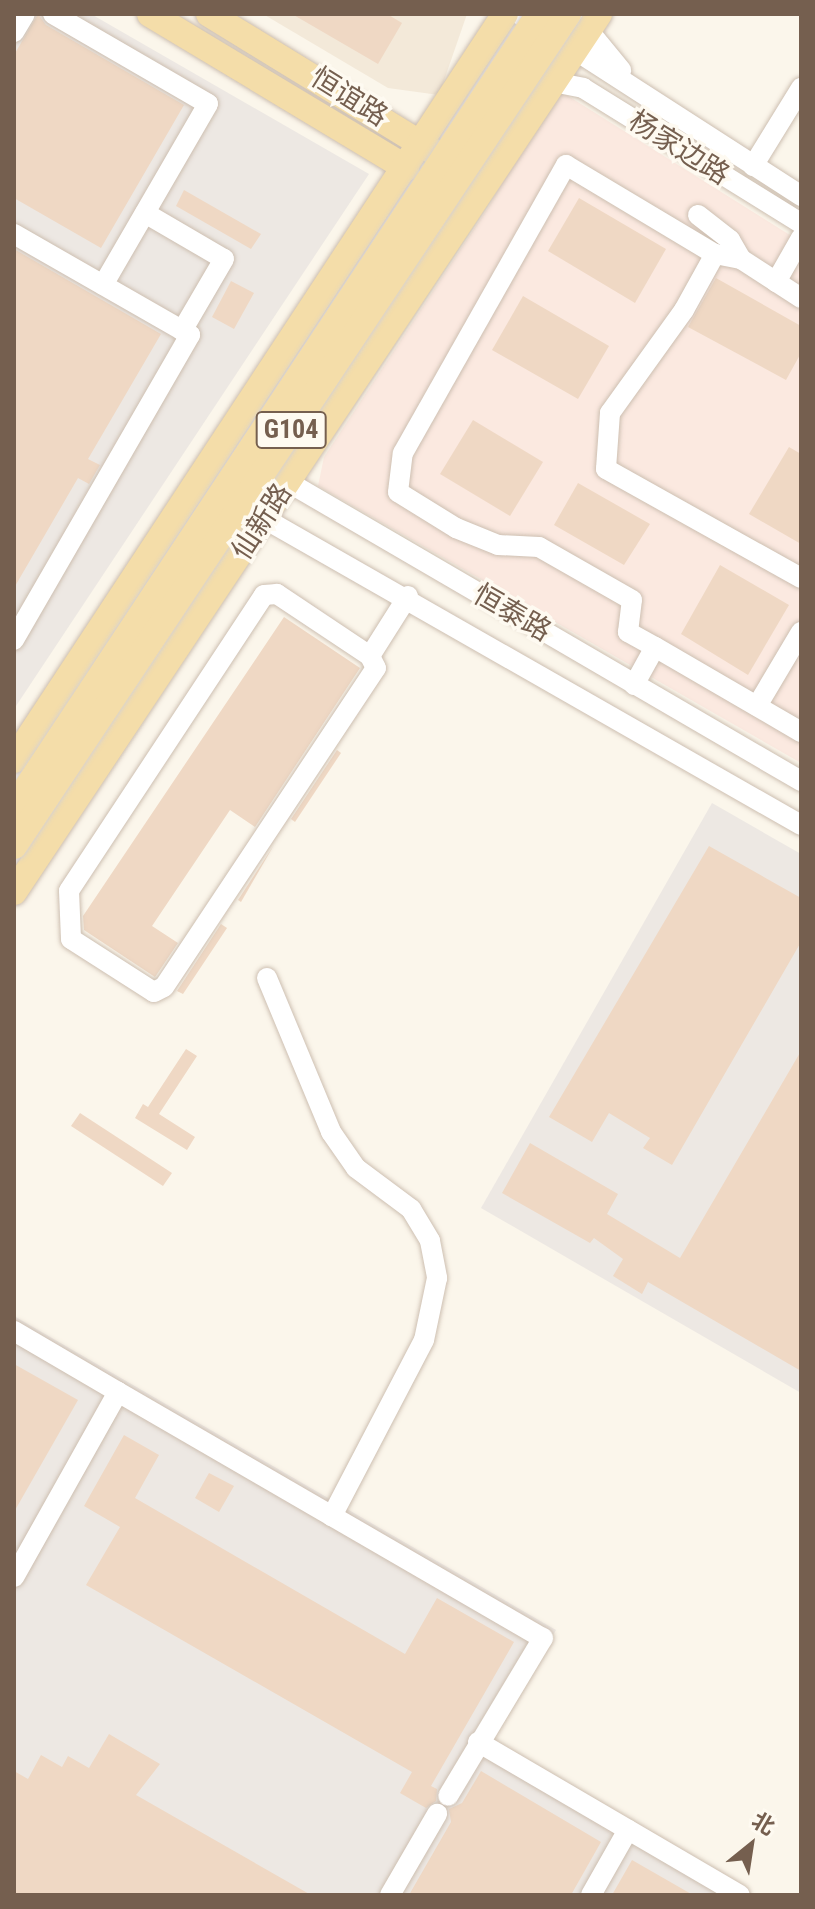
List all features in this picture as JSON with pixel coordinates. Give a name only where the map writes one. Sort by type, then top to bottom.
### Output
[{"type":"main road","name":"恒谊路","points":[[150,14],[406,168]]},
{"type":"main road","name":"恒谊路","points":[[209,14],[487,185]]},
{"type":"main road","points":[[14,760],[505,14]]},
{"type":"main road","name":"仙新路","points":[[14,807],[539,14]]},
{"type":"main road","name":"仙新路","points":[[14,892],[487,185],[553,82],[581,24]]},
{"type":"main road","name":"仙新路","points":[[14,846],[581,24]]},
{"type":"street","points":[[14,32],[25,14]]},
{"type":"street","points":[[53,14],[208,104],[103,285]]},
{"type":"street","name":"杨家边路","points":[[519,14],[581,24],[634,85],[801,196]]},
{"type":"street","name":"杨家边路","points":[[553,82],[583,88],[801,223]]},
{"type":"street","points":[[753,166],[801,88]]},
{"type":"street","points":[[801,298],[741,259],[715,254],[566,165],[403,453],[398,492],[456,528],[498,545],[539,547],[632,600],[628,632],[801,732]]},
{"type":"street","points":[[145,213],[224,259],[182,331]]},
{"type":"street","points":[[698,215],[730,240],[741,259]]},
{"type":"street","points":[[14,234],[190,335],[14,640]]},
{"type":"street","points":[[776,282],[801,238]]},
{"type":"street","points":[[715,254],[684,310],[610,413],[606,469],[801,578]]},
{"type":"street","name":"恒泰路","points":[[223,443],[801,781]]},
{"type":"street","name":"恒泰路","points":[[265,519],[408,596],[801,825]]},
{"type":"street","points":[[277,594],[370,656],[376,668],[164,987],[154,992],[71,939],[69,891],[264,595],[277,594]]},
{"type":"street","points":[[370,656],[408,596]]},
{"type":"street","points":[[757,706],[801,632]]},
{"type":"street","points":[[634,685],[655,647]]},
{"type":"street","points":[[267,978],[331,1132],[356,1168],[411,1209],[430,1241],[437,1278],[424,1340],[332,1516]]},
{"type":"street","points":[[14,1331],[543,1638],[448,1796]]},
{"type":"street","points":[[14,1577],[118,1392]]},
{"type":"street","points":[[478,1742],[740,1895]]},
{"type":"street","points":[[390,1895],[437,1814]]},
{"type":"street","points":[[591,1895],[628,1830]]},
{"type":"shaded area","points":[[14,14],[91,14],[369,174],[14,709]]},
{"type":"shaded area","points":[[263,14],[467,14],[439,95],[388,88]]},
{"type":"shaded area","points":[[557,89],[801,242],[801,763],[318,486],[324,457],[489,206]]},
{"type":"shaded area","points":[[712,803],[801,854],[801,1393],[481,1208]]},
{"type":"shaded area","points":[[14,1316],[556,1630],[491,1742],[755,1895],[14,1895]]},
{"type":"building","points":[[38,14],[46,25],[184,105],[101,248],[14,198],[14,55]]},
{"type":"building","points":[[292,14],[387,14],[402,23],[378,64]]},
{"type":"building","points":[[184,190],[261,234],[251,249],[176,206]]},
{"type":"building","points":[[579,198],[666,249],[635,303],[548,251]]},
{"type":"building","points":[[14,249],[161,334],[88,459],[100,465],[89,484],[78,478],[14,588]]},
{"type":"building","points":[[716,278],[801,326],[801,353],[786,380],[688,327]]},
{"type":"building","points":[[231,281],[254,293],[234,329],[212,317]]},
{"type":"building","points":[[523,296],[609,346],[578,399],[492,350]]},
{"type":"building","points":[[473,420],[543,462],[510,516],[440,474]]},
{"type":"building","points":[[789,447],[801,454],[801,544],[749,514]]},
{"type":"building","points":[[578,483],[650,524],[624,565],[554,525]]},
{"type":"building","points":[[720,565],[789,605],[748,675],[681,634]]},
{"type":"building","points":[[284,617],[360,668],[255,827],[230,810],[152,926],[178,943],[155,977],[84,930],[83,916]]},
{"type":"building","points":[[337,750],[341,753],[295,822],[291,819]]},
{"type":"building","points":[[274,845],[241,902],[238,900]]},
{"type":"building","points":[[709,846],[801,898],[801,942],[672,1165],[643,1148],[650,1138],[609,1113],[592,1142],[549,1117]]},
{"type":"building","points":[[221,924],[227,928],[183,994],[177,991]]},
{"type":"building","points":[[186,1049],[197,1056],[159,1114],[195,1137],[187,1150],[135,1118],[143,1104],[148,1107]]},
{"type":"building","points":[[801,1051],[801,1371],[648,1282],[642,1294],[613,1276],[623,1259],[594,1238],[590,1243],[502,1193],[530,1143],[618,1194],[607,1214],[680,1258]]},
{"type":"building","points":[[80,1113],[172,1173],[163,1186],[71,1126]]},
{"type":"building","points":[[14,1364],[78,1400],[14,1512]]},
{"type":"building","points":[[124,1435],[159,1455],[135,1498],[405,1654],[437,1598],[514,1642],[431,1786],[437,1789],[436,1801],[426,1808],[400,1793],[412,1772],[86,1585],[120,1527],[84,1506]]},
{"type":"building","points":[[209,1473],[234,1486],[219,1512],[195,1498]]},
{"type":"building","points":[[109,1734],[160,1764],[136,1795],[311,1895],[14,1895],[14,1771],[28,1779],[41,1755],[62,1767],[68,1756],[89,1768]]},
{"type":"building","points":[[481,1771],[601,1842],[571,1895],[409,1895],[451,1822],[449,1809],[462,1803]]},
{"type":"building","points":[[632,1860],[693,1895],[612,1895]]}]
